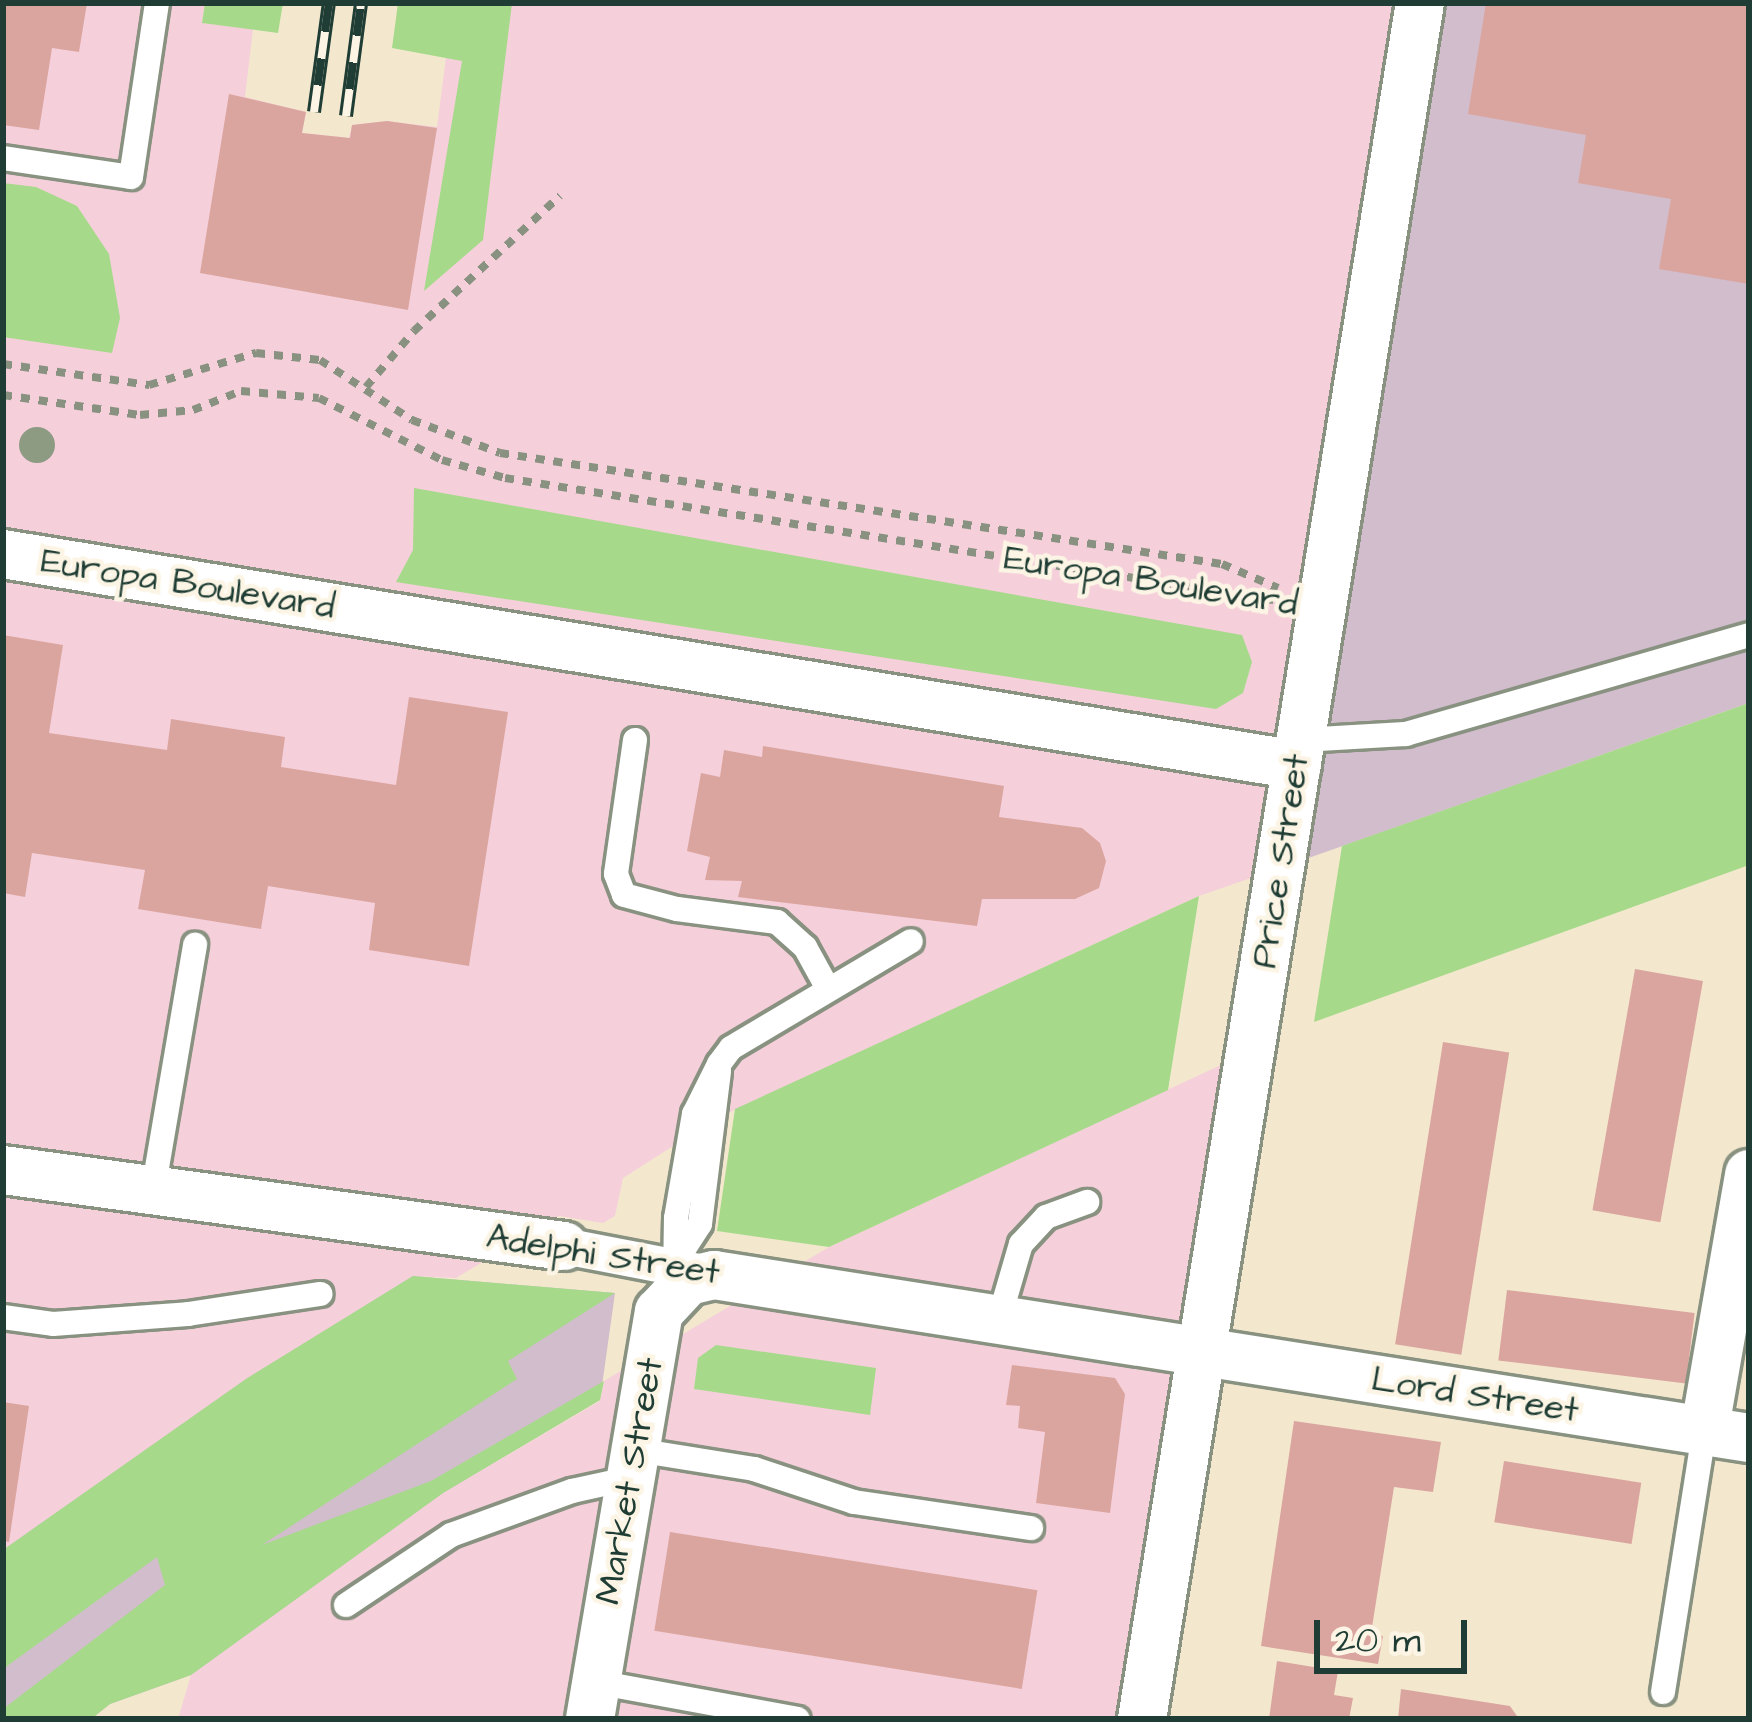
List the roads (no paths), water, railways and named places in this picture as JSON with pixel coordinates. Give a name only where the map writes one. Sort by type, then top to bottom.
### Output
[{"type":"street","name":"Price Street","points":[[1142,1719],[1420,3]]},
{"type":"street","name":"Europa Boulevard","points":[[3,554],[1299,752]]},
{"type":"street","name":"Adelphi Street","points":[[3,1171],[542,1243],[686,1273],[1202,1351]]},
{"type":"street","points":[[1726,1436],[1749,1174]]},
{"type":"street","name":"Market Street","points":[[593,1700],[659,1312],[686,1273]]},
{"type":"street","name":"Lord Street","points":[[1202,1351],[1726,1436]]},
{"type":"lane","points":[[3,158],[131,177],[157,3]]},
{"type":"lane","points":[[1299,752],[1406,734],[1749,635]]},
{"type":"lane","points":[[635,740],[616,874],[624,895],[677,909],[777,922],[805,947],[827,987]]},
{"type":"lane","points":[[686,1273],[676,1218],[688,1139],[694,1114],[719,1064],[730,1048],[911,941]]},
{"type":"lane","points":[[153,1191],[195,945]]},
{"type":"lane","points":[[686,1273],[700,1224],[717,1118],[719,1064]]},
{"type":"lane","points":[[999,1319],[1021,1244],[1046,1217],[1087,1202]]},
{"type":"lane","points":[[3,1317],[52,1324],[188,1314],[321,1294]]},
{"type":"lane","points":[[1663,1692],[1726,1436]]},
{"type":"lane","points":[[346,1605],[451,1535],[634,1464],[754,1468],[854,1502],[1031,1528]]},
{"type":"lane","points":[[593,1700],[805,1718]]},
{"type":"railway","points":[[314,112],[329,3]]},
{"type":"railway","points":[[346,116],[361,3]]}]
